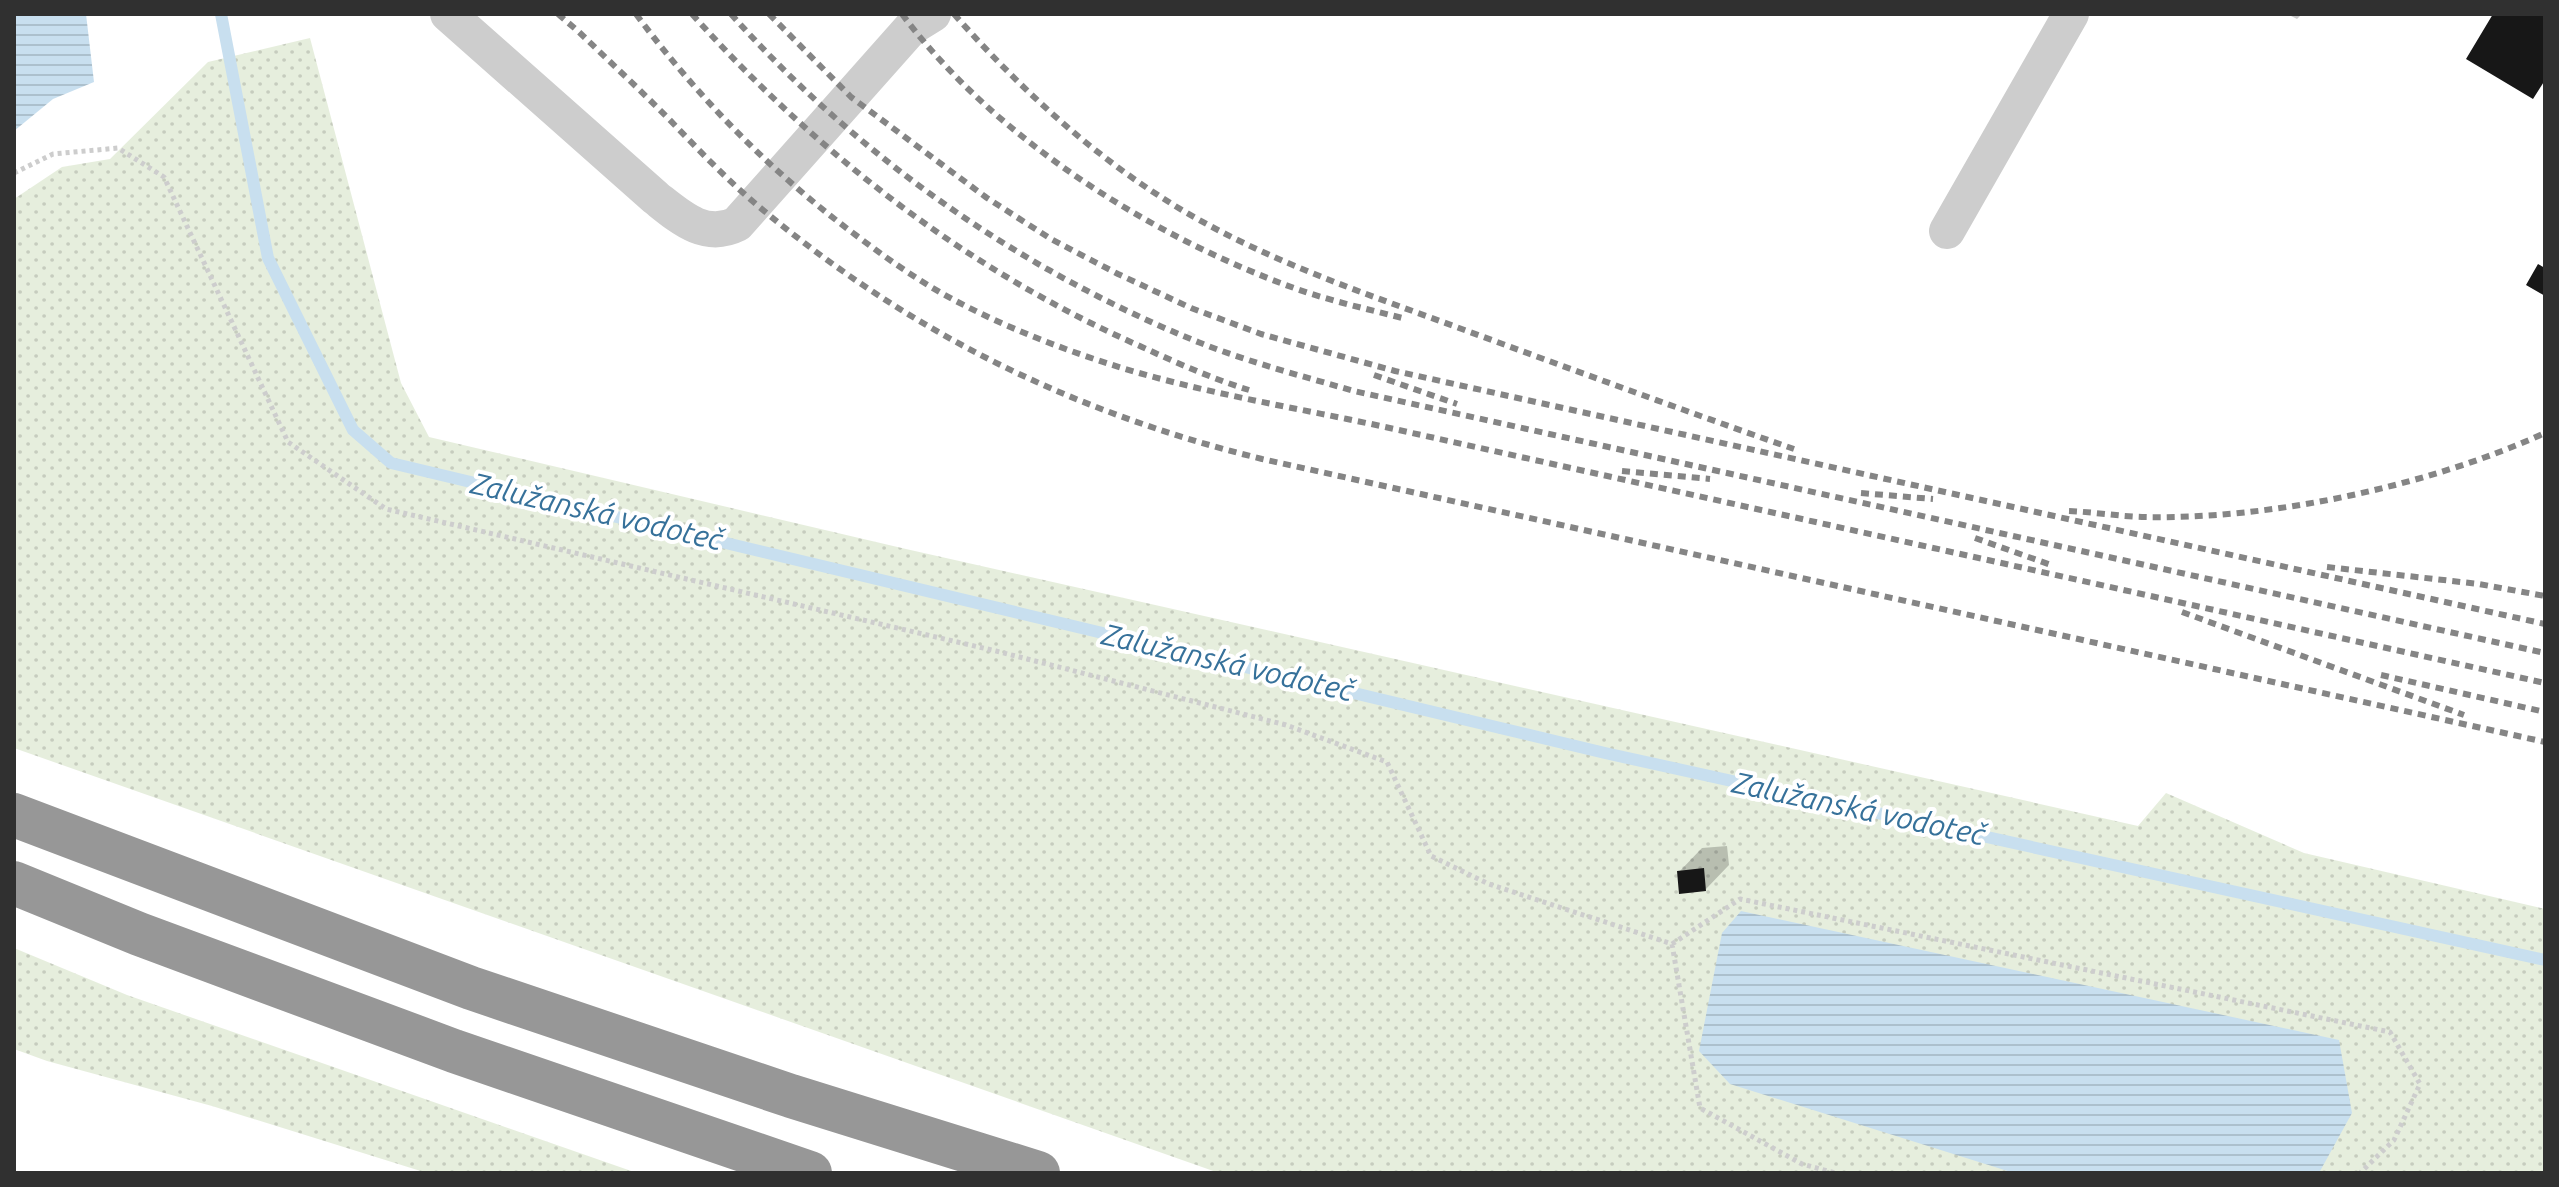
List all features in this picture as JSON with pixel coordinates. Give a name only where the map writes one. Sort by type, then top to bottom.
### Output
[{"type":"highway","points":[[14,815],[471,988],[791,1096],[1038,1173]]},
{"type":"highway","points":[[14,883],[139,934],[454,1051],[810,1173]]},
{"type":"lane","points":[[448,14],[656,198],[684,220],[713,230],[727,229],[737,224],[912,27],[933,14]]},
{"type":"lane","points":[[1947,231],[2071,14]]},
{"type":"path","points":[[14,173],[53,154],[118,148],[164,177],[288,442],[386,509],[996,651],[1286,725],[1387,762],[1431,856],[1489,884],[1672,944]]},
{"type":"path","points":[[1672,944],[1740,899],[2390,1032],[2420,1084],[2394,1140],[2360,1173]]},
{"type":"path","points":[[1672,944],[1700,1108],[1802,1164],[1835,1173]]},
{"type":"green space","points":[[310,38],[401,383],[429,437],[906,549],[2138,826],[2166,793],[2304,853],[2545,909],[2545,1173],[1219,1173],[14,748],[14,199],[62,167],[110,159],[208,62]]},
{"type":"green space","points":[[14,948],[127,995],[637,1173],[427,1173],[212,1106],[47,1061],[14,1049]]},
{"type":"water","points":[[14,14],[86,14],[94,82],[53,99],[14,131]]},
{"type":"water","points":[[1741,911],[2339,1040],[2352,1113],[2319,1173],[2014,1173],[1730,1084],[1699,1051],[1722,933]]},
{"type":"building","points":[[2493,14],[2545,14],[2545,80],[2533,99],[2466,59]]},
{"type":"building","points":[[2538,264],[2545,268],[2545,296],[2526,285]]},
{"type":"building","points":[[1704,868],[1706,891],[1679,894],[1677,871]]},
{"type":"waterway","name":"Zalužanská vodoteč","points":[[221,14],[268,258],[353,430],[391,463],[1605,753],[2545,960]]},
{"type":"railway","points":[[558,14],[734,184],[814,250],[873,292],[994,362],[1124,417],[1262,459],[2545,742]]},
{"type":"railway","points":[[636,14],[685,76],[738,133],[795,187],[857,236],[943,294],[1008,326],[1076,353],[1153,377],[1216,392],[2545,683]]},
{"type":"railway","points":[[692,14],[791,115],[899,205],[957,245],[1016,283],[1078,317],[1182,365],[1249,390]]},
{"type":"railway","points":[[731,14],[780,66],[833,115],[945,205],[1068,280],[1132,313],[1217,349],[1354,391],[2545,653]]},
{"type":"railway","points":[[769,14],[851,97],[987,198],[1051,239],[1118,274],[1191,308],[1261,334],[1395,371],[2545,624]]},
{"type":"railway","points":[[902,14],[939,59],[982,102],[1078,178],[1131,211],[1185,241],[1294,288],[1406,319]]},
{"type":"railway","points":[[954,14],[1034,97],[1092,147],[1154,193],[1220,231],[1355,290],[1794,449]]},
{"type":"railway","points":[[1374,375],[1457,404]]},
{"type":"railway","points":[[2069,511],[2142,517],[2192,516],[2295,506],[2400,484],[2451,469],[2545,433]]},
{"type":"railway","points":[[1622,471],[1710,479]]},
{"type":"railway","points":[[1861,493],[1933,499]]},
{"type":"railway","points":[[1975,538],[2054,566]]},
{"type":"railway","points":[[2327,567],[2479,584],[2545,596]]},
{"type":"railway","points":[[2182,612],[2464,715]]},
{"type":"railway","points":[[2381,675],[2545,712]]}]
